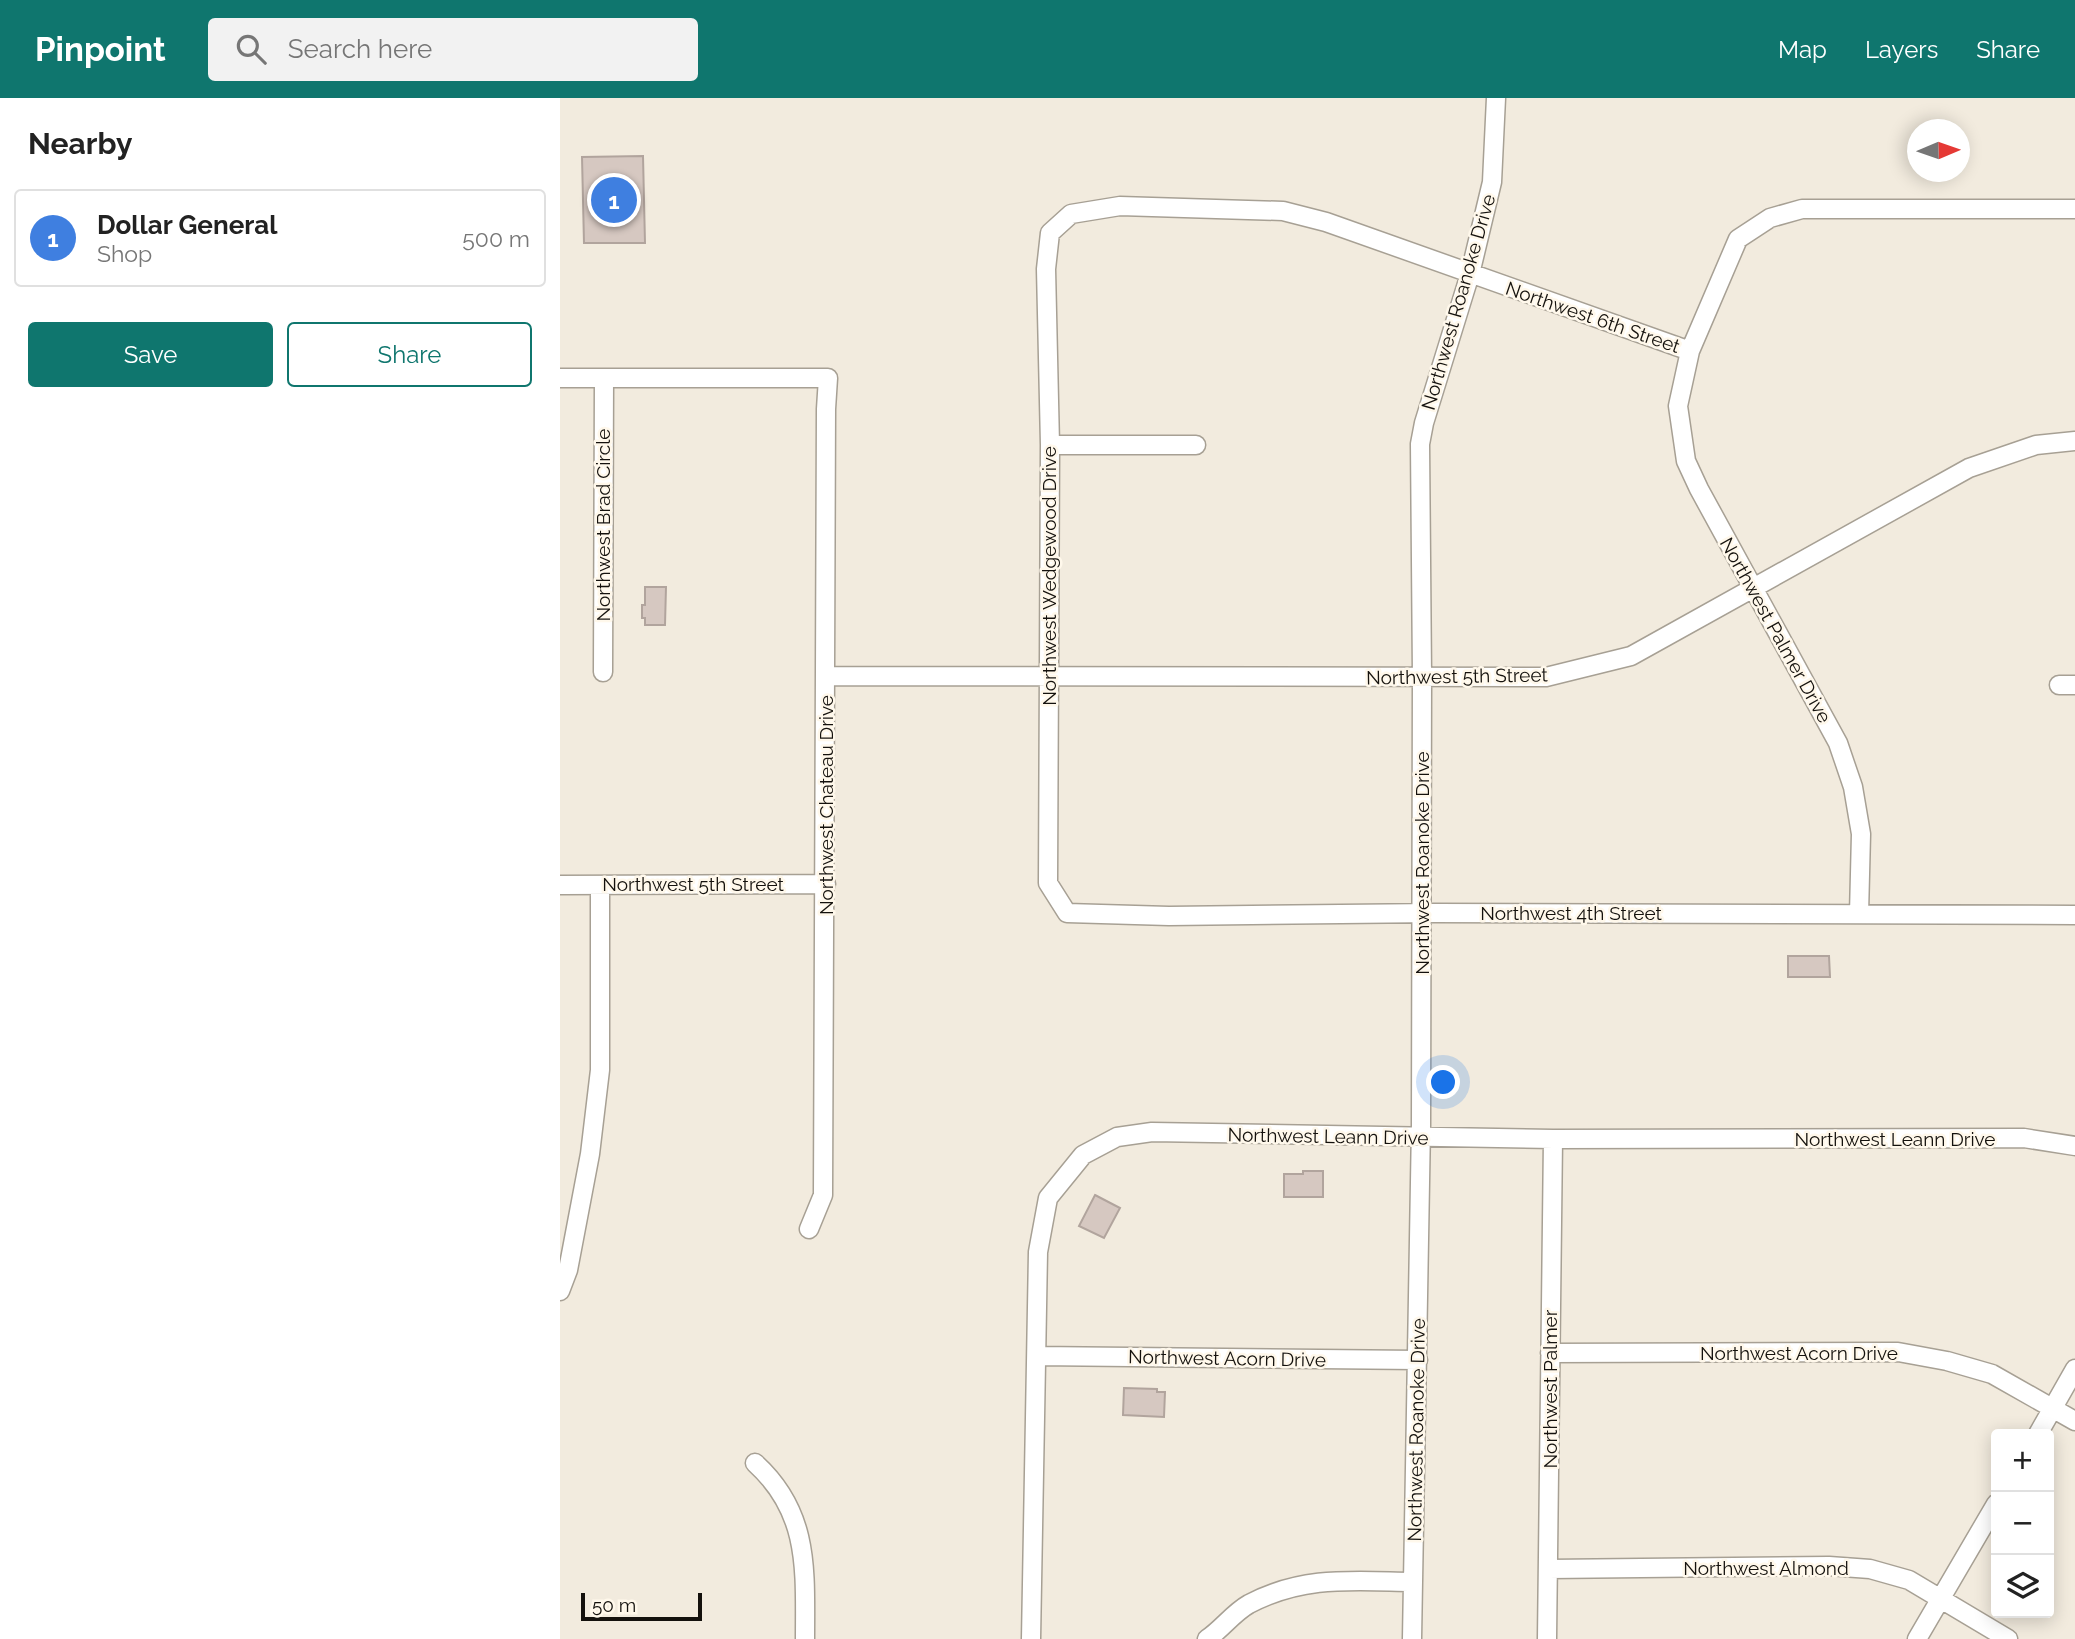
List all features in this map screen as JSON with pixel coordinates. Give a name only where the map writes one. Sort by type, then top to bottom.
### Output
[{"type":"street","name":"Northwest Roanoke Drive","points":[[1412,1639],[1421,1138],[1420,444],[1470,274],[1492,182],[1496,98]]},
{"type":"street","name":"Northwest 6th Street","points":[[1050,233],[1071,214],[1120,206],[1283,211],[1326,222],[1690,351],[1738,239],[1770,218],[1802,209],[2075,209]]},
{"type":"street","name":"Northwest Wedgewood Drive","points":[[1050,233],[1046,269],[1050,445],[1048,883],[1067,913]]},
{"type":"street","name":"Northwest Palmer Drive","points":[[1690,351],[1678,406],[1686,461],[1838,743],[1853,788],[1861,834],[1860,914]]},
{"type":"street","points":[[560,378],[604,378]]},
{"type":"street","name":"Northwest Chateau Drive","points":[[604,378],[828,378],[823,1195],[808,1229]]},
{"type":"street","name":"Northwest Brad Circle","points":[[603,672],[604,378]]},
{"type":"street","name":"Northwest 5th Street","points":[[826,676],[1546,677],[1631,656],[1969,468],[2036,445],[2075,441]]},
{"type":"street","points":[[1050,445],[1196,444]]},
{"type":"street","name":"Northwest 5th Street","points":[[560,885],[826,884]]},
{"type":"street","points":[[560,1291],[568,1270],[590,1154],[600,1070],[600,885]]},
{"type":"street","name":"Northwest 4th Street","points":[[1067,913],[1169,916],[2075,915]]},
{"type":"street","name":"Northwest Leann Drive","points":[[1031,1639],[1038,1252],[1048,1198],[1083,1155],[1117,1137],[1152,1132],[1553,1139],[2024,1138],[2075,1146]]},
{"type":"street","name":"Northwest Palmer","points":[[1547,1639],[1553,1139]]},
{"type":"street","name":"Northwest Acorn Drive","points":[[1550,1353],[1898,1352],[1947,1361],[1993,1374],[2075,1421]]},
{"type":"street","name":"Northwest Acorn Drive","points":[[1037,1356],[1418,1360]]},
{"type":"street","points":[[2041,1429],[2075,1370]]},
{"type":"street","points":[[755,1463],[772,1478],[780,1490],[800,1534],[805,1572],[805,1639]]},
{"type":"street","points":[[1917,1639],[1991,1512]]},
{"type":"street","name":"Northwest Almond","points":[[1549,1569],[1829,1566],[1870,1569],[1909,1580],[2008,1639]]},
{"type":"street","points":[[1212,1638],[1246,1606],[1286,1588],[1321,1581],[1413,1582]]},
{"type":"building","points":[[643,156],[645,243],[584,243],[582,157]]},
{"type":"building","points":[[645,587],[666,587],[665,625],[645,625],[642,605],[645,605]]},
{"type":"building","points":[[1788,956],[1829,956],[1830,977],[1788,977]]},
{"type":"building","points":[[1303,1171],[1323,1171],[1323,1197],[1284,1197],[1284,1174],[1303,1174]]},
{"type":"building","points":[[1095,1195],[1120,1208],[1104,1238],[1079,1226]]},
{"type":"building","points":[[1124,1388],[1157,1389],[1157,1392],[1165,1392],[1164,1417],[1123,1415]]},
{"type":"place","name":"Dollar General","points":[[614,200]]}]
